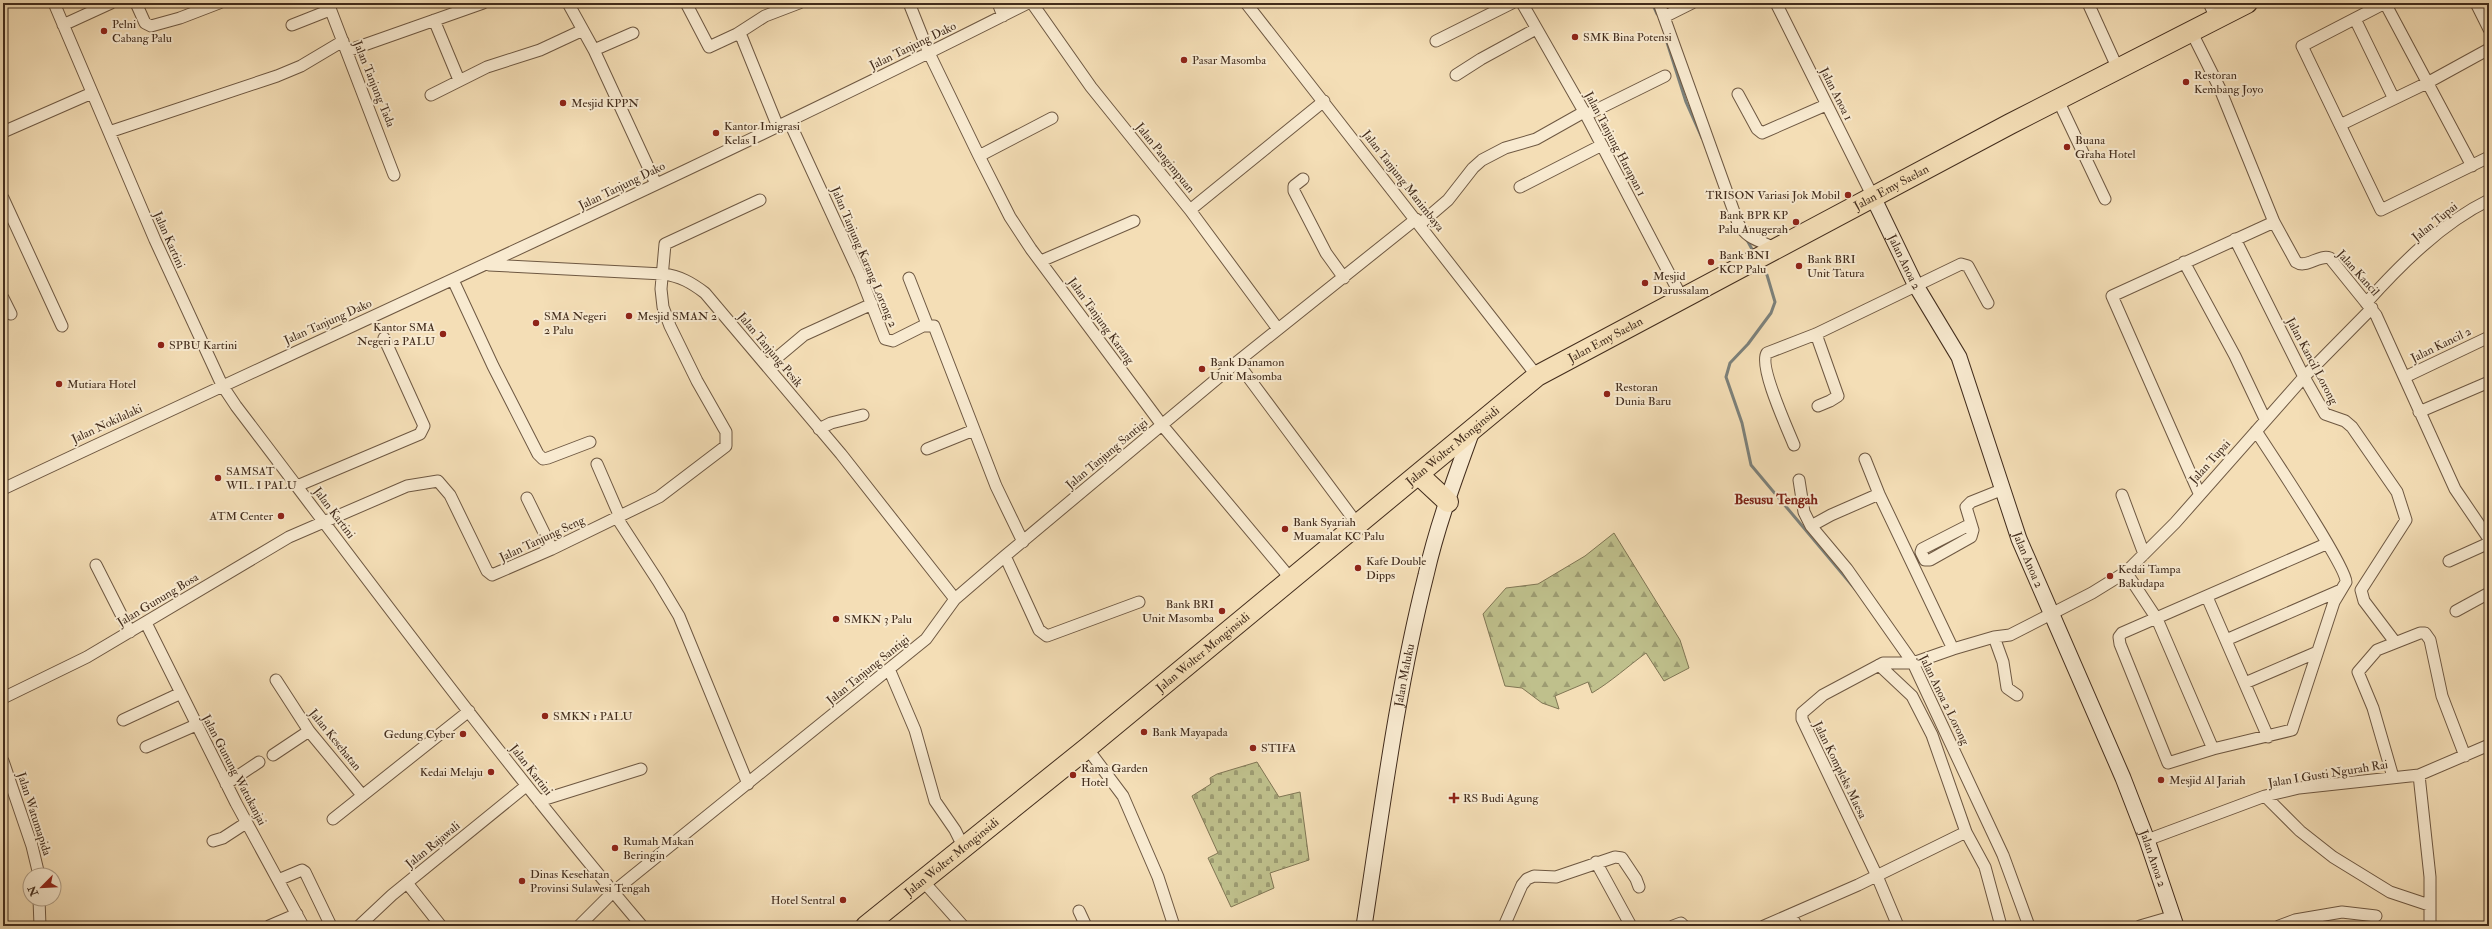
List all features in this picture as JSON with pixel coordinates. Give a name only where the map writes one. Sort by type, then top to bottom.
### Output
[{"type":"highway","name":"Jalan Emy Saelan","points":[[1537,376],[1682,298],[1775,251],[1873,197],[2190,32],[2212,11],[2246,3]]},
{"type":"highway","name":"Jalan Wolter Monginsidi","points":[[866,926],[1087,748],[1291,579],[1419,476],[1537,376]]},
{"type":"highway","points":[[1419,476],[1448,502]]},
{"type":"street","name":"Jalan Kartini","points":[[54,3],[155,240],[222,384],[236,406],[399,622],[470,711],[526,786],[597,875],[642,926]]},
{"type":"street","points":[[63,25],[111,3]]},
{"type":"street","points":[[136,3],[145,23],[151,26],[180,18],[219,3]]},
{"type":"street","points":[[109,132],[277,76],[345,46],[434,20],[483,3]]},
{"type":"street","points":[[568,3],[594,50],[656,184]]},
{"type":"street","points":[[686,3],[709,47],[737,34],[765,16],[799,3]]},
{"type":"street","name":"Jalan Tanjung Karang","points":[[909,3],[929,53],[1010,217],[1041,262],[1162,424],[1291,579]]},
{"type":"street","points":[[998,3],[1003,16]]},
{"type":"street","name":"Jalan Tanjung Dako","points":[[222,384],[486,265],[789,121],[1028,3]]},
{"type":"street","name":"Jalan Pangimpuan","points":[[1032,3],[1091,87],[1190,210],[1278,329]]},
{"type":"street","name":"Jalan Tanjung Manimbaya","points":[[1246,3],[1324,101],[1537,376]]},
{"type":"street","points":[[1436,41],[1520,3]]},
{"type":"street","name":"Jalan Tanjung Harapan 1","points":[[1520,3],[1585,113],[1682,298]]},
{"type":"street","points":[[1659,3],[1688,89],[1731,198],[1738,223],[1745,233],[1754,241],[1775,251]]},
{"type":"street","points":[[1664,17],[1692,3]]},
{"type":"street","name":"Jalan Anoa 1","points":[[1776,3],[1873,197]]},
{"type":"street","points":[[2088,3],[2118,69]]},
{"type":"street","points":[[2472,166],[2385,3],[2302,46],[2380,210],[2472,166],[2489,157]]},
{"type":"street","points":[[2476,3],[2489,29]]},
{"type":"street","points":[[292,25],[329,7]]},
{"type":"street","name":"Jalan Tanjung Tada","points":[[329,7],[394,175]]},
{"type":"street","points":[[2355,19],[2394,99]]},
{"type":"street","points":[[434,20],[459,80]]},
{"type":"street","points":[[1456,75],[1480,59],[1536,29]]},
{"type":"street","points":[[431,94],[487,68],[540,50],[583,30]]},
{"type":"street","name":"Jalan Kancil","points":[[2190,32],[2220,89],[2274,222],[2296,262],[2304,263],[2326,257],[2330,258],[2369,306],[2405,377],[2419,412],[2455,489],[2485,525],[2489,539]]},
{"type":"street","points":[[594,50],[633,33]]},
{"type":"street","points":[[737,34],[742,38],[778,126]]},
{"type":"street","points":[[2340,125],[2427,83],[2489,49]]},
{"type":"street","points":[[1162,424],[1278,329],[1448,200],[1473,168],[1482,160],[1505,148],[1536,139],[1585,113],[1665,76]]},
{"type":"street","points":[[3,132],[92,93]]},
{"type":"street","points":[[1738,94],[1757,129],[1762,133],[1826,104]]},
{"type":"street","points":[[2058,100],[2105,199]]},
{"type":"street","points":[[1190,210],[1324,101]]},
{"type":"street","points":[[979,156],[1052,118]]},
{"type":"street","name":"Jalan Tanjung Karang Lorong 2","points":[[789,121],[872,304],[885,339],[892,341],[927,324]]},
{"type":"street","points":[[1520,187],[1602,145]]},
{"type":"street","points":[[1303,179],[1294,186],[1294,191],[1326,253],[1344,278]]},
{"type":"street","name":"Jalan Anoa 2","points":[[1873,197],[1915,284],[1959,357],[1972,394],[2001,490],[2019,539],[2147,840],[2174,922]]},
{"type":"street","points":[[3,198],[62,326]]},
{"type":"street","name":"Jalan Tanjung Seng","points":[[324,521],[399,488],[438,482],[450,495],[487,571],[492,575],[552,550],[618,518],[659,497],[676,485],[726,446],[728,440],[726,432],[697,381],[670,326],[663,307],[661,289],[664,247],[667,242],[727,217],[760,200]]},
{"type":"street","name":"Jalan Tupai","points":[[1881,664],[1913,663],[1994,637],[2010,635],[2051,615],[2126,572],[2175,523],[2265,419],[2369,306],[2391,275],[2453,221],[2489,200]]},
{"type":"street","points":[[1041,262],[1134,221]]},
{"type":"street","points":[[2199,494],[2112,296],[2274,222]]},
{"type":"street","name":"Jalan Kancil Lorong","points":[[2235,239],[2304,377],[2326,414],[2345,421],[2352,427],[2397,492],[2406,520],[2361,590],[2364,601],[2395,642]]},
{"type":"street","points":[[2184,262],[2235,356],[2265,419]]},
{"type":"street","points":[[1794,445],[1772,387],[1765,356],[1767,353],[1816,334],[1956,265],[1965,264],[1988,303]]},
{"type":"street","name":"Jalan Tanjung Pesik","points":[[486,265],[673,275],[688,281],[705,293],[819,429],[955,600]]},
{"type":"street","points":[[909,278],[927,324],[934,326],[996,486],[1023,542]]},
{"type":"street","points":[[453,280],[492,366],[538,454],[543,459],[548,458],[590,442]]},
{"type":"street","points":[[3,298],[11,314]]},
{"type":"street","points":[[767,366],[804,335],[872,304]]},
{"type":"street","points":[[1816,334],[1838,396],[1830,402],[1818,406]]},
{"type":"street","name":"Jalan Kancil 2","points":[[2405,377],[2489,337]]},
{"type":"street","points":[[297,486],[420,434],[423,430],[424,426],[384,338]]},
{"type":"street","points":[[1237,362],[1358,525]]},
{"type":"street","points":[[2419,412],[2489,382]]},
{"type":"street","name":"Jalan Nokilalaki","points":[[3,489],[222,384]]},
{"type":"street","points":[[819,429],[831,422],[863,416]]},
{"type":"street","name":"Jalan Tanjung Santigi","points":[[580,926],[613,892],[926,639],[955,600],[1162,424]]},
{"type":"street","points":[[927,449],[974,430]]},
{"type":"street","name":"Jalan Maluku","points":[[1364,926],[1414,630],[1426,573],[1472,431]]},
{"type":"street","points":[[2256,431],[2326,544],[2346,579],[2334,602],[2315,653],[2294,727],[2289,731],[2268,737],[2213,748],[2168,763],[2119,640],[2122,633],[2326,544]]},
{"type":"street","points":[[1865,459],[1879,494],[1953,650]]},
{"type":"street","points":[[597,464],[618,518],[658,581],[678,616],[748,784]]},
{"type":"street","name":"Jalan Anoa 2 Lorong","points":[[1800,480],[1804,512],[1811,526],[1847,569],[1913,663],[2003,855],[2029,926]]},
{"type":"street","points":[[1971,524],[1966,512],[1968,504],[2001,490]]},
{"type":"street","points":[[1811,526],[1866,498],[1879,494]]},
{"type":"street","points":[[2122,495],[2144,554]]},
{"type":"street","points":[[527,498],[552,550]]},
{"type":"street","name":"Jalan Gunung Bosa","points":[[3,698],[67,668],[146,623],[289,536],[324,521]]},
{"type":"street","points":[[2449,561],[2489,543]]},
{"type":"street","points":[[1005,556],[1040,630],[1047,636],[1139,602]]},
{"type":"street","points":[[96,566],[130,632]]},
{"type":"street","points":[[2126,572],[2157,619],[2213,748]]},
{"type":"street","points":[[2226,640],[2341,590]]},
{"type":"street","points":[[2456,611],[2489,593]]},
{"type":"street","points":[[2207,597],[2268,737]]},
{"type":"street","name":"Jalan Gunung Watukanjai","points":[[146,623],[179,694],[246,823],[303,926]]},
{"type":"street","points":[[2393,776],[2373,708],[2358,674],[2363,665],[2378,650],[2420,632],[2428,635],[2442,696],[2465,756]]},
{"type":"street","points":[[1994,637],[2003,662],[2007,688],[2017,695]]},
{"type":"street","points":[[2245,683],[2315,653]]},
{"type":"street","points":[[1881,664],[1912,696],[1932,734],[1966,832],[1985,867],[2000,926]]},
{"type":"street","name":"Jalan Kompleks Maesa","points":[[1881,664],[1823,695],[1802,712],[1802,719],[1877,876],[1898,926]]},
{"type":"street","points":[[889,669],[915,730],[935,801],[955,830],[964,848]]},
{"type":"street","name":"Jalan Kesehatan","points":[[276,680],[309,731],[362,795]]},
{"type":"street","points":[[123,720],[179,694]]},
{"type":"street","points":[[333,819],[470,711]]},
{"type":"street","points":[[146,747],[196,726]]},
{"type":"street","points":[[273,755],[309,731]]},
{"type":"street","name":"Jalan I Gusti Ngurah Rai","points":[[2147,840],[2264,796],[2299,788],[2393,776],[2419,775],[2489,745]]},
{"type":"street","points":[[1087,748],[1123,796],[1158,877],[1174,926]]},
{"type":"street","name":"Jalan Watumapida","points":[[3,761],[32,846],[37,867]]},
{"type":"street","points":[[226,784],[259,762]]},
{"type":"street","points":[[539,801],[640,769]]},
{"type":"street","points":[[2419,775],[2429,869],[2430,926]]},
{"type":"street","name":"Jalan Rajawali","points":[[358,926],[407,883],[526,786]]},
{"type":"street","points":[[2264,796],[2300,831],[2333,857],[2390,892],[2429,905]]},
{"type":"street","points":[[213,841],[223,838],[246,823]]},
{"type":"street","points":[[1765,926],[1877,876],[1966,832]]},
{"type":"street","points":[[1504,926],[1522,885],[1527,879],[1534,876],[1556,877],[1614,857],[1622,858],[1636,879],[1639,888]]},
{"type":"street","points":[[1596,862],[1631,926]]},
{"type":"street","points":[[278,880],[302,870],[305,872],[332,926]]},
{"type":"street","points":[[923,881],[963,926]]},
{"type":"street","points":[[407,883],[441,926]]},
{"type":"street","points":[[39,907],[40,926]]},
{"type":"street","points":[[1079,911],[1086,926]]},
{"type":"street","points":[[2279,926],[2295,920],[2342,912],[2376,916]]},
{"type":"street","points":[[269,926],[297,914]]},
{"type":"street","points":[[1790,915],[1797,926]]},
{"type":"street","points":[[2140,926],[2174,922]]},
{"type":"street","points":[[1673,926],[1681,923],[1684,926]]},
{"type":"green space","points":[[1614,533],[1680,640],[1689,668],[1664,681],[1646,653],[1613,679],[1592,693],[1588,682],[1555,696],[1559,709],[1542,703],[1522,688],[1505,686],[1483,614],[1506,588],[1538,584],[1585,556]]},
{"type":"green space","points":[[1257,762],[1279,797],[1300,792],[1309,860],[1270,873],[1274,888],[1231,907],[1208,858],[1218,853],[1192,796],[1211,784],[1210,778],[1217,774]]},
{"type":"waterway","points":[[1652,3],[1657,14]]},
{"type":"waterway","points":[[1665,36],[1686,102],[1702,138]]},
{"type":"waterway","points":[[1746,238],[1754,253]]},
{"type":"waterway","points":[[1761,264],[1767,275],[1775,302],[1771,313],[1748,344],[1730,363],[1726,377],[1742,423],[1751,465],[1856,590]]},
{"type":"place","name":"Pelni Cabang Palu","points":[[104,31]]},
{"type":"place","name":"SMK Bina Potensi","points":[[1575,37]]},
{"type":"place","name":"Pasar Masomba","points":[[1184,60]]},
{"type":"place","name":"Restoran Kembang Joyo","points":[[2186,82]]},
{"type":"place","name":"Mesjid KPPN","points":[[563,103]]},
{"type":"place","name":"Kantor Imigrasi Kelas I","points":[[716,133]]},
{"type":"place","name":"Buana Graha Hotel","points":[[2067,147]]},
{"type":"place","name":"TRISON Variasi Jok Mobil","points":[[1848,195]]},
{"type":"place","name":"Bank BPR KP Palu Anugerah","points":[[1796,222]]},
{"type":"place","name":"Bank BNI KCP Palu","points":[[1711,262]]},
{"type":"place","name":"Bank BRI Unit Tatura","points":[[1799,266]]},
{"type":"place","name":"Mesjid Darussalam","points":[[1645,283]]},
{"type":"place","name":"Mesjid SMAN 2","points":[[629,316]]},
{"type":"place","name":"SMA Negeri 2 Palu","points":[[536,323]]},
{"type":"place","name":"Kantor SMA Negeri 2 PALU","points":[[443,334]]},
{"type":"place","name":"SPBU Kartini","points":[[161,345]]},
{"type":"place","name":"Bank Danamon Unit Masomba","points":[[1202,369]]},
{"type":"place","name":"Mutiara Hotel","points":[[59,384]]},
{"type":"place","name":"Restoran Dunia Baru","points":[[1607,394]]},
{"type":"place","name":"SAMSAT WIL. I PALU","points":[[218,478]]},
{"type":"place","name":"ATM Center","points":[[281,516]]},
{"type":"place","name":"Bank Syariah Muamalat KC Palu","points":[[1285,529]]},
{"type":"place","name":"Kafe Double Dipps","points":[[1358,568]]},
{"type":"place","name":"Kedai Tampa Bakudapa","points":[[2110,576]]},
{"type":"place","name":"Bank BRI Unit Masomba","points":[[1222,611]]},
{"type":"place","name":"SMKN 3 Palu","points":[[836,619]]},
{"type":"place","name":"SMKN 1 PALU","points":[[545,716]]},
{"type":"place","name":"Bank Mayapada","points":[[1144,732]]},
{"type":"place","name":"Gedung Cyber","points":[[463,734]]},
{"type":"place","name":"STIFA","points":[[1253,748]]},
{"type":"place","name":"Kedai Melaju","points":[[491,772]]},
{"type":"place","name":"Rama Garden Hotel","points":[[1073,775]]},
{"type":"place","name":"Mesjid Al Jariah","points":[[2161,780]]},
{"type":"place","name":"RS Budi Agung","points":[[1454,798]]},
{"type":"place","name":"Rumah Makan Beringin","points":[[615,848]]},
{"type":"place","name":"Dinas Kesehatan Provinsi Sulawesi Tengah","points":[[522,881]]},
{"type":"place","name":"Hotel Sentral","points":[[843,900]]},
{"type":"district","name":"Besusu Tengah","points":[[1776,499]]}]
